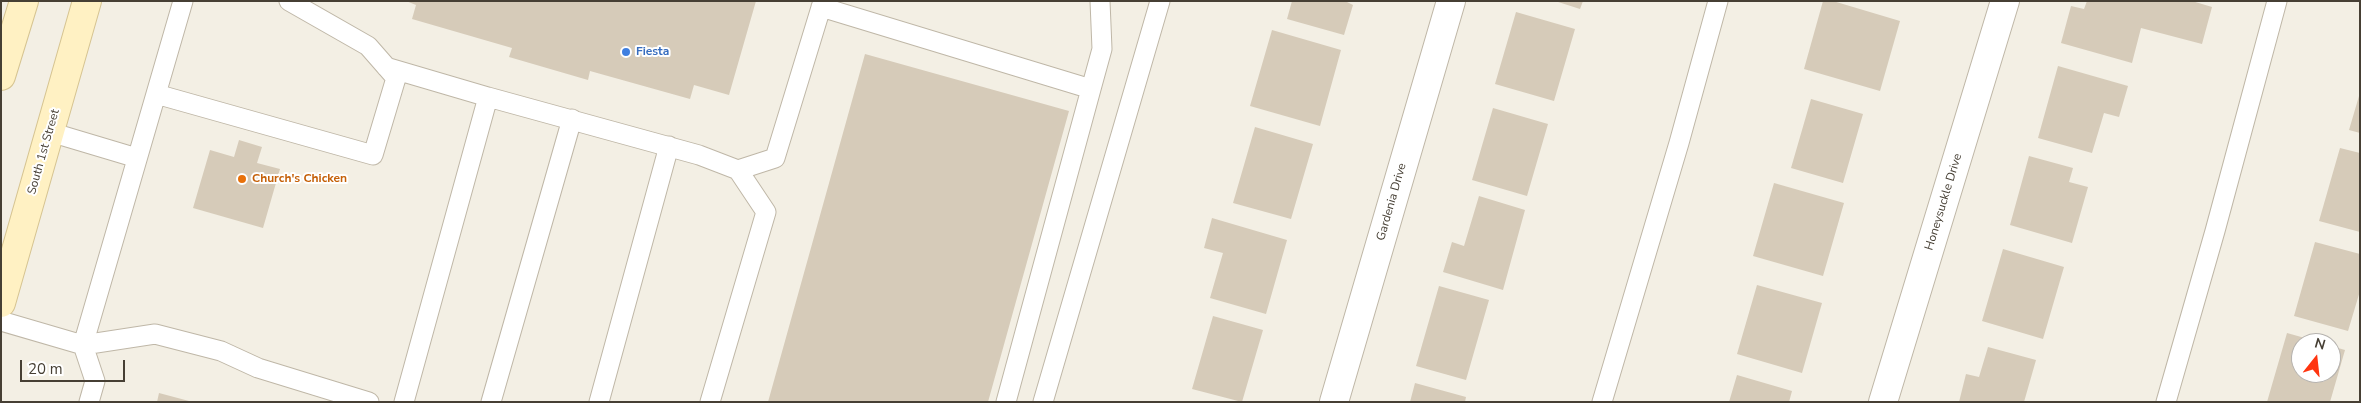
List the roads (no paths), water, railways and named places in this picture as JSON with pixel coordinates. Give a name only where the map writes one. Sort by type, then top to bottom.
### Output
[{"type":"main road","points":[[1,76],[24,1]]},
{"type":"main road","name":"South 1st Street","points":[[1,303],[87,1]]},
{"type":"street","name":"Gardenia Drive","points":[[1334,402],[1451,1]]},
{"type":"street","name":"Honeysuckle Drive","points":[[1884,402],[2005,1]]},
{"type":"lane","points":[[89,402],[94,381],[83,345],[183,1]]},
{"type":"lane","points":[[156,94],[373,155],[396,78],[368,46],[289,1]]},
{"type":"lane","points":[[1006,402],[1102,49],[1100,1]]},
{"type":"lane","points":[[1043,402],[1160,1]]},
{"type":"lane","points":[[1602,402],[1679,142],[1718,1]]},
{"type":"lane","points":[[2166,402],[2218,222],[2277,1]]},
{"type":"lane","points":[[738,170],[775,158],[822,4],[1091,89]]},
{"type":"lane","points":[[386,67],[669,146],[738,170],[766,212],[710,402]]},
{"type":"lane","points":[[404,402],[488,96]]},
{"type":"lane","points":[[491,402],[572,119]]},
{"type":"lane","points":[[50,132],[137,158]]},
{"type":"lane","points":[[599,402],[669,146]]},
{"type":"lane","points":[[1,321],[83,345],[155,334],[220,351],[258,368],[361,401]]},
{"type":"place","name":"Fiesta","points":[[626,52]]},
{"type":"place","name":"Church's Chicken","points":[[242,179]]}]
